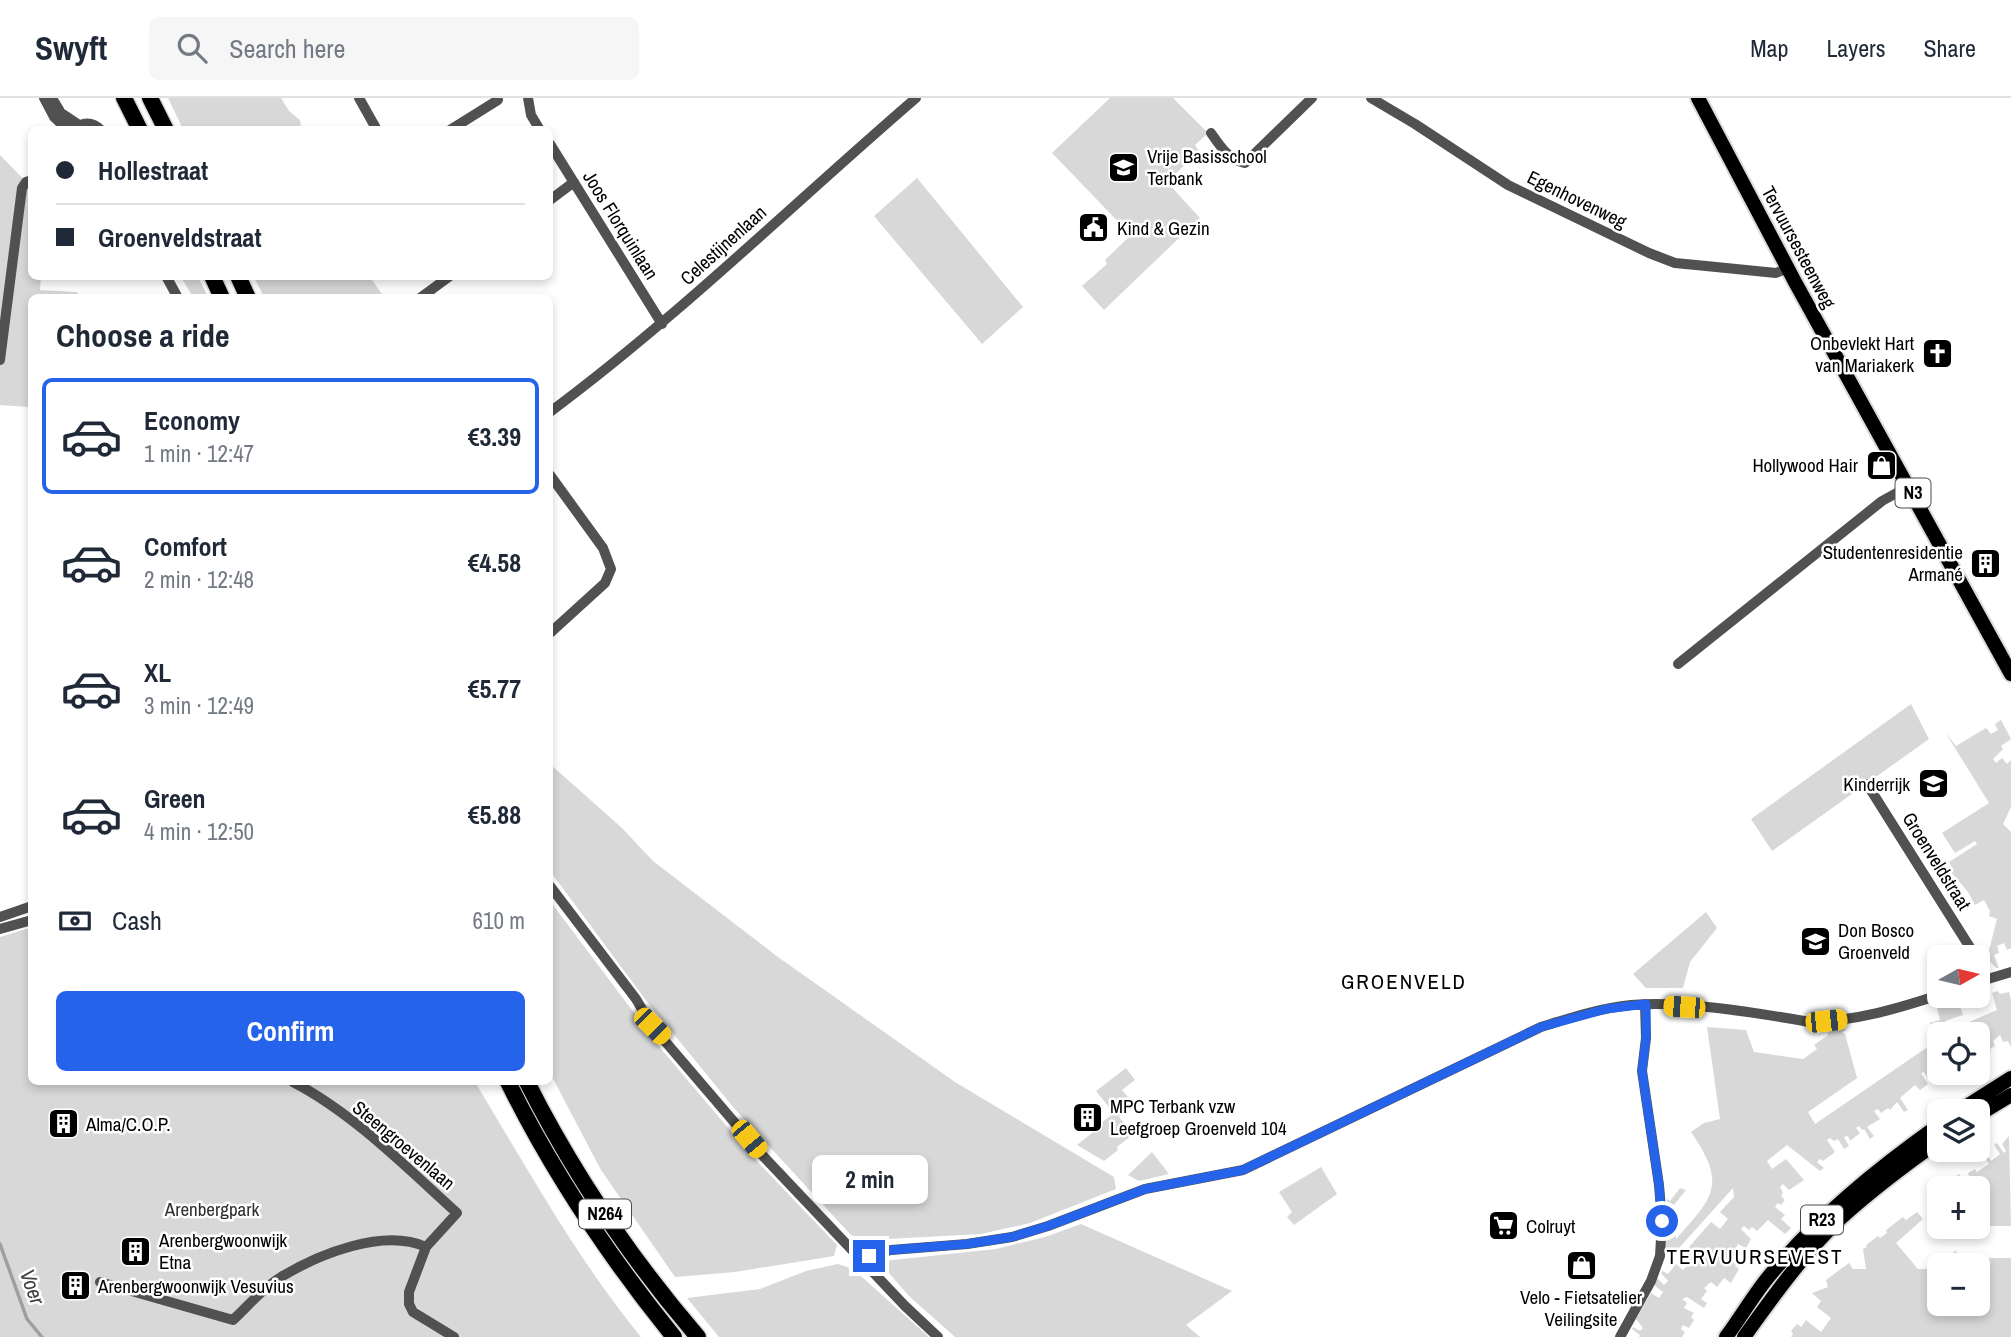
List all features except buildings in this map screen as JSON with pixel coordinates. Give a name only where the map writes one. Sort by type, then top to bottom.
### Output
[{"type":"highway","points":[[124,98],[137,126]]},
{"type":"highway","points":[[150,98],[164,126]]},
{"type":"highway","name":"N264","points":[[510,1085],[570,1192],[638,1292],[674,1337]]},
{"type":"highway","name":"N264","points":[[529,1085],[587,1189],[698,1337]]},
{"type":"main road","name":"Tervuursesteenweg","points":[[1699,98],[1788,268],[2011,674]]},
{"type":"main road","points":[[1978,1099],[2011,1078]]},
{"type":"main road","points":[[1990,1108],[2011,1095]]},
{"type":"main road","name":"R23","points":[[1726,1337],[1769,1276],[1834,1208],[1887,1161],[1927,1133]]},
{"type":"main road","name":"R23","points":[[1744,1337],[1781,1285],[1840,1219],[1896,1171],[1927,1149]]},
{"type":"street","points":[[44,98],[54,117],[64,126]]},
{"type":"street","points":[[52,98],[61,113],[76,126]]},
{"type":"street","points":[[359,98],[375,126]]},
{"type":"street","points":[[528,98],[531,115],[538,126]]},
{"type":"street","name":"Celestijnenlaan","points":[[553,410],[662,324],[916,98]]},
{"type":"street","points":[[1211,132],[1236,161],[1245,163],[1312,98]]},
{"type":"street","name":"Egenhovenweg","points":[[1371,98],[1508,185],[1649,253],[1675,262],[1706,266],[1776,272],[1788,268]]},
{"type":"street","points":[[456,126],[498,100]]},
{"type":"street","name":"Joos Florquinlaan","points":[[553,149],[662,324]]},
{"type":"street","points":[[0,360],[22,188],[28,181]]},
{"type":"street","points":[[553,198],[574,182]]},
{"type":"street","points":[[425,294],[445,280]]},
{"type":"street","points":[[553,479],[603,548],[611,569],[605,583],[553,630]]},
{"type":"street","points":[[1678,664],[1882,501],[1909,486]]},
{"type":"street","name":"Groenveldstraat","points":[[1867,784],[1969,945]]},
{"type":"street","points":[[553,890],[636,999],[652,1026],[764,1157],[859,1259],[938,1337]]},
{"type":"street","points":[[0,917],[28,907]]},
{"type":"street","points":[[0,929],[28,921]]},
{"type":"street","points":[[1990,978],[2011,972]]},
{"type":"street","points":[[859,1259],[891,1250],[967,1244],[1012,1237],[1145,1189],[1243,1170],[1541,1027],[1606,1009],[1646,1004],[1826,1021],[1885,1013],[1927,999]]},
{"type":"street","points":[[1620,1337],[1651,1281],[1660,1256],[1662,1221],[1659,1185],[1642,1071],[1646,1004]]},
{"type":"street","name":"Steengroevenlaan","points":[[299,1085],[311,1091],[372,1138],[457,1213],[426,1247]]},
{"type":"street","points":[[100,1282],[233,1320],[279,1278],[306,1264],[355,1245],[381,1240],[416,1243],[426,1247],[409,1292],[409,1304],[414,1312],[454,1337]]},
{"type":"green space","points":[[168,98],[281,98],[289,111],[300,120],[301,126],[182,126]]},
{"type":"green space","name":"Vrije Basisschool Terbank","points":[[1110,98],[1173,98],[1208,133],[1195,145],[1199,151],[1167,182],[1200,218],[1104,310],[1082,286],[1107,264],[1105,260],[1131,235],[1052,153]]},
{"type":"green space","points":[[0,155],[28,184],[28,280],[41,280],[40,290],[79,294],[28,294],[28,407],[0,405]]},
{"type":"green space","points":[[917,178],[1023,307],[982,344],[874,216]]},
{"type":"green space","points":[[183,280],[200,280],[206,294],[191,294]]},
{"type":"green space","points":[[256,280],[372,280],[382,294],[262,294]]},
{"type":"green space","points":[[1911,704],[1929,739],[1772,851],[1751,819]]},
{"type":"green space","points":[[2001,720],[2011,739],[2001,746],[2003,749],[1993,759],[1996,763],[2002,758],[2007,764],[2011,760],[2011,807],[2003,824],[2011,832],[2011,948],[2007,950],[2004,943],[1997,946],[1999,953],[1994,955],[1999,968],[1990,961],[1990,946],[1997,919],[1989,916],[1990,911],[1984,900],[1975,905],[1950,871],[1953,869],[1949,862],[1977,844],[1975,841],[1955,853],[1942,833],[1989,803],[1945,732],[1956,746],[1986,728],[1991,734],[1998,730],[1995,724]]},
{"type":"green space","points":[[553,767],[622,828],[653,861],[778,957],[955,1082],[1114,1177],[1116,1189],[1030,1223],[981,1234],[868,1240],[851,1235],[734,1108],[645,999],[553,875]]},
{"type":"green space","points":[[553,905],[662,1050],[751,1155],[837,1245],[834,1256],[735,1272],[675,1277],[601,1170],[553,1079]]},
{"type":"green space","points":[[1706,912],[1717,928],[1690,962],[1683,988],[1646,988],[1633,974]]},
{"type":"green space","name":"Arenbergpark","points":[[28,929],[28,1085],[477,1085],[574,1245],[641,1337],[0,1337],[0,937]]},
{"type":"green space","points":[[2009,992],[2011,1047],[2008,1041],[2003,1042],[2000,1035],[1993,1041],[1995,1046],[1990,1049],[1990,1022],[1969,1022],[1997,1010],[1992,993]]},
{"type":"green space","points":[[1937,1008],[1960,1008],[1963,1015],[1933,1022],[1940,1020]]},
{"type":"green space","points":[[1707,1027],[1746,1030],[1754,1052],[1803,1059],[1817,1049],[1814,1045],[1828,1035],[1828,1029],[1844,1027],[1845,1031],[1842,1032],[1845,1034],[1857,1078],[1808,1112],[1815,1124],[1927,1047],[1927,1077],[1924,1072],[1921,1073],[1927,1085],[1920,1090],[1915,1085],[1900,1098],[1908,1110],[1904,1112],[1897,1102],[1890,1110],[1888,1108],[1881,1113],[1878,1109],[1874,1111],[1880,1119],[1867,1127],[1874,1136],[1870,1139],[1859,1126],[1856,1128],[1860,1133],[1850,1141],[1848,1136],[1844,1137],[1849,1146],[1844,1149],[1838,1139],[1834,1141],[1830,1138],[1827,1140],[1835,1152],[1817,1162],[1824,1168],[1820,1171],[1787,1145],[1767,1161],[1772,1169],[1786,1159],[1804,1180],[1789,1190],[1783,1184],[1780,1187],[1783,1193],[1781,1196],[1785,1200],[1775,1207],[1785,1215],[1781,1219],[1791,1228],[1785,1234],[1768,1220],[1757,1231],[1744,1226],[1741,1229],[1751,1239],[1746,1248],[1738,1244],[1734,1251],[1739,1255],[1735,1260],[1730,1257],[1728,1259],[1735,1264],[1738,1262],[1735,1266],[1739,1269],[1731,1283],[1724,1278],[1717,1287],[1711,1282],[1704,1288],[1707,1291],[1701,1299],[1707,1303],[1704,1308],[1687,1297],[1682,1299],[1687,1303],[1684,1308],[1694,1313],[1691,1317],[1694,1320],[1689,1328],[1683,1325],[1681,1329],[1685,1332],[1682,1337],[1639,1337],[1632,1329],[1633,1327],[1640,1331],[1643,1328],[1636,1319],[1651,1293],[1659,1298],[1663,1292],[1655,1286],[1656,1277],[1664,1285],[1668,1281],[1661,1273],[1663,1271],[1668,1274],[1676,1264],[1683,1270],[1690,1263],[1682,1255],[1711,1222],[1720,1229],[1728,1219],[1720,1212],[1734,1197],[1733,1188],[1679,1248],[1669,1252],[1666,1250],[1667,1199],[1670,1201],[1680,1188],[1686,1190],[1674,1205],[1676,1239],[1699,1212],[1711,1189],[1709,1165],[1691,1132],[1704,1123],[1720,1119]]},
{"type":"green space","points":[[1126,1068],[1135,1080],[1122,1090],[1128,1097],[1111,1110],[1096,1091]]},
{"type":"green space","points":[[1119,1109],[1122,1114],[1119,1117],[1128,1127],[1130,1125],[1140,1129],[1117,1147],[1118,1150],[1104,1161],[1077,1145],[1092,1133],[1091,1131]]},
{"type":"green space","points":[[2009,1136],[2011,1226],[1990,1226],[1990,1176],[1969,1176],[1968,1173],[1975,1169],[1977,1172],[2000,1154],[1994,1145],[1997,1143],[2004,1153],[2006,1151],[2002,1144]]},
{"type":"green space","points":[[1152,1152],[1169,1174],[1139,1181],[1128,1175]]},
{"type":"green space","points":[[1321,1167],[1337,1194],[1294,1225],[1287,1217],[1292,1212],[1279,1192]]},
{"type":"green space","points":[[1917,1212],[1923,1219],[1896,1243],[1918,1269],[1927,1269],[1927,1316],[1990,1316],[1990,1258],[2011,1258],[2011,1337],[1791,1337],[1791,1331],[1797,1324],[1801,1327],[1806,1320],[1821,1332],[1831,1318],[1817,1307],[1821,1301],[1812,1293],[1828,1287],[1826,1280],[1849,1263],[1853,1269],[1866,1269],[1863,1249],[1866,1245],[1887,1233],[1886,1230],[1903,1217],[1906,1220]]},
{"type":"green space","points":[[1081,1224],[1232,1291],[1186,1325],[1200,1337],[955,1337],[909,1296],[882,1265],[884,1261],[996,1249],[1045,1237]]},
{"type":"green space","points":[[838,1264],[853,1269],[929,1337],[719,1337],[687,1298],[760,1289],[806,1271]]},
{"type":"waterway","name":"Voer","points":[[0,1244],[27,1319],[42,1337]]},
{"type":"place","name":"Vrije Basisschool Terbank","points":[[1124,167]]},
{"type":"place","name":"Kind & Gezin","points":[[1094,228]]},
{"type":"place","name":"Onbevlekt Hart van Mariakerk","points":[[1937,354]]},
{"type":"place","name":"Hollywood Hair","points":[[1881,465]]},
{"type":"place","name":"Studentenresidentie Armané","points":[[1986,563]]},
{"type":"place","name":"Kinderrijk","points":[[1933,784]]},
{"type":"place","name":"Don Bosco Groenveld","points":[[1815,941]]},
{"type":"place","name":"MPC Terbank vzw Leefgroep Groenveld 104","points":[[1087,1117]]},
{"type":"place","name":"Alma/C.O.P.","points":[[63,1124]]},
{"type":"place","name":"Colruyt","points":[[1503,1226]]},
{"type":"place","name":"Arenbergwoonwijk Etna","points":[[136,1251]]},
{"type":"place","name":"Velo - Fietsatelier Veilingsite","points":[[1581,1266]]},
{"type":"place","name":"Arenbergwoonwijk Vesuvius","points":[[75,1286]]},
{"type":"district","name":"GROENVELD","points":[[1404,982]]},
{"type":"district","name":"TERVUURSEVEST","points":[[1755,1257]]},
{"type":"route","points":[[869,1256],[891,1250],[982,1243],[1012,1237],[1145,1189],[1243,1170],[1541,1027],[1583,1014],[1646,1004],[1642,1071],[1662,1221]]}]
